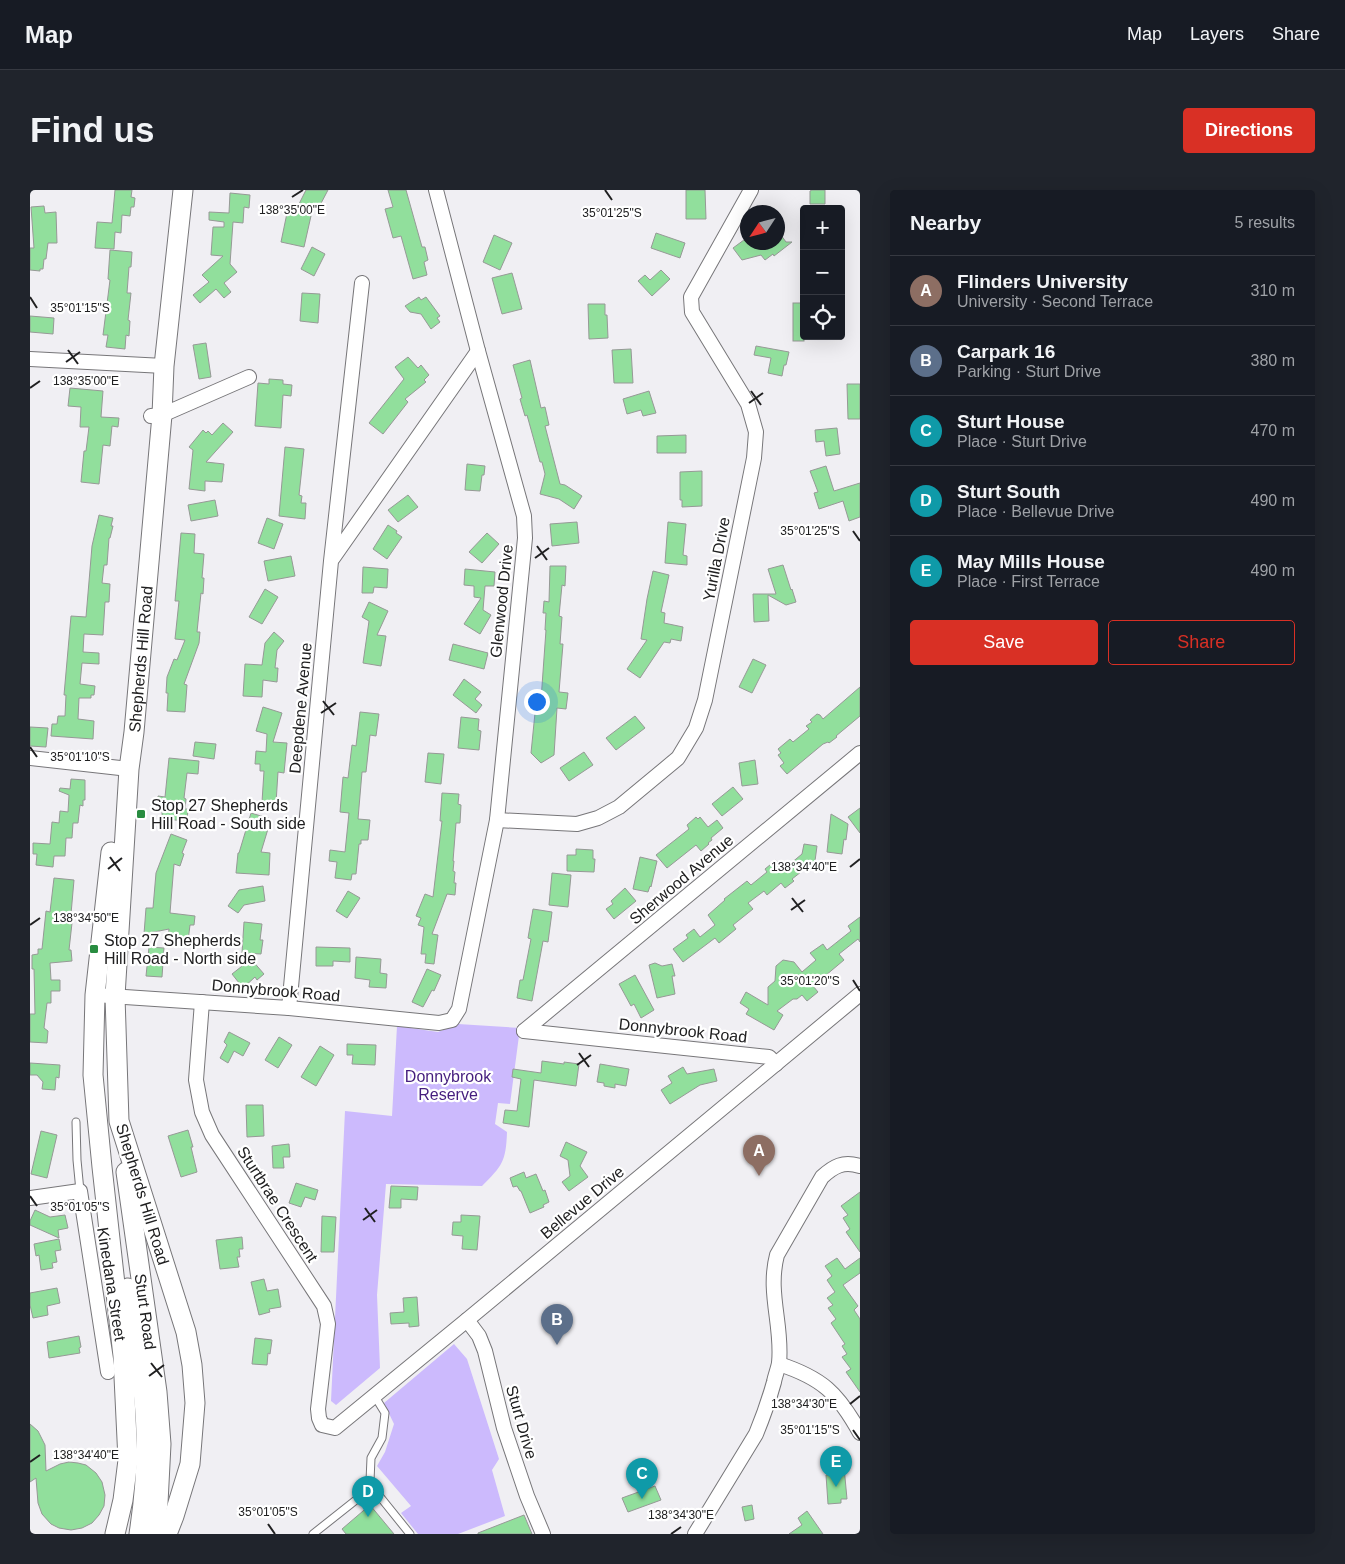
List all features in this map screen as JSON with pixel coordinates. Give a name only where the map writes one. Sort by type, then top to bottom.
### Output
[{"type":"main road","name":"Shepherds Hill Road","points":[[115,1534],[123,1500],[128,1460],[123,1356],[93,1075],[95,995],[124,768],[134,732],[168,233],[175,190]]},
{"type":"main road","name":"Shepherds Hill Road","points":[[159,365],[183,190]]},
{"type":"main road","name":"Shepherds Hill Road","points":[[124,768],[115,996],[119,1121],[186,1332],[192,1365],[195,1403],[190,1464],[174,1516],[151,1532]]},
{"type":"main road","name":"Sturt Road","points":[[119,1121],[157,1392],[161,1444],[151,1532]]},
{"type":"main road","name":"Sturt Road","points":[[102,1167],[123,1259],[144,1403],[146,1472],[151,1532]]},
{"type":"street","name":"Glenwood Drive","points":[[436,190],[524,516],[525,538],[497,820],[459,1009],[452,1020]]},
{"type":"street","name":"Yurilla Drive","points":[[497,820],[576,824],[598,818],[619,807],[678,758],[696,728],[705,700],[754,458],[756,432],[748,404],[692,312],[691,297],[751,190]]},
{"type":"street","name":"Deepdene Avenue","points":[[289,1008],[331,561],[362,283]]},
{"type":"street","name":"Deepdene Avenue","points":[[331,561],[478,351]]},
{"type":"street","points":[[30,359],[159,365]]},
{"type":"street","points":[[156,415],[249,377]]},
{"type":"street","name":"Sherwood Avenue","points":[[524,1032],[860,753]]},
{"type":"street","points":[[30,758],[124,768]]},
{"type":"street","name":"Bellevue Drive","points":[[322,1425],[335,1428],[860,994]]},
{"type":"street","name":"Donnybrook Road","points":[[95,995],[289,1008],[439,1024],[452,1020]]},
{"type":"street","name":"Sturtbrae Crescent","points":[[202,1002],[196,1080],[202,1112],[212,1135],[324,1306],[328,1324],[318,1409],[322,1425]]},
{"type":"street","name":"Donnybrook Road","points":[[524,1032],[769,1057],[776,1064]]},
{"type":"street","points":[[695,1534],[756,1434],[764,1416],[779,1364],[773,1287],[774,1268],[778,1255],[822,1178],[829,1171],[840,1165],[850,1163],[860,1166]]},
{"type":"street","points":[[30,1198],[80,1191]]},
{"type":"street","name":"Kinedana Street","points":[[80,1191],[108,1372]]},
{"type":"street","name":"Sturt Drive","points":[[467,1320],[479,1336],[504,1428],[526,1496],[543,1534]]},
{"type":"street","points":[[779,1364],[798,1370],[819,1382],[838,1397],[860,1433]]},
{"type":"lane","points":[[76,1122],[80,1191]]},
{"type":"lane","points":[[314,1534],[366,1492],[369,1483],[371,1458],[382,1438],[385,1413],[374,1395]]},
{"type":"lane","points":[[369,1483],[410,1534]]},
{"type":"green space","name":"Donnybrook Reserve","points":[[458,1024],[520,1028],[510,1104],[498,1103],[495,1124],[507,1132],[504,1157],[502,1163],[482,1186],[386,1184],[377,1295],[380,1368],[336,1405],[331,1401],[345,1111],[392,1116],[397,1026],[438,1032]]},
{"type":"green space","points":[[454,1344],[467,1359],[499,1459],[492,1470],[505,1516],[458,1534],[418,1534],[401,1513],[411,1506],[377,1466],[385,1452],[394,1424],[384,1403]]},
{"type":"building","points":[[115,190],[132,190],[131,197],[135,198],[134,207],[131,207],[130,216],[122,215],[121,233],[115,232],[114,249],[95,248],[97,222],[112,223]]},
{"type":"building","points":[[306,190],[328,190],[318,209],[313,207],[304,247],[281,242],[287,213],[294,214]]},
{"type":"building","points":[[388,190],[406,190],[422,247],[425,247],[428,260],[424,262],[427,275],[413,279],[401,236],[393,238],[385,209],[393,207]]},
{"type":"building","points":[[686,190],[705,190],[706,219],[686,219]]},
{"type":"building","points":[[825,190],[825,204],[810,204],[810,191]]},
{"type":"building","points":[[230,193],[250,195],[249,208],[244,207],[243,223],[233,222],[230,264],[237,272],[224,283],[231,292],[224,298],[216,289],[200,303],[193,295],[209,282],[202,275],[223,256],[211,255],[213,227],[224,227],[224,222],[209,220],[209,212],[229,213]]},
{"type":"building","points":[[44,206],[45,213],[56,212],[57,243],[48,243],[43,269],[40,269],[40,271],[30,270],[30,248],[34,248],[31,207]]},
{"type":"building","points":[[656,233],[685,243],[680,258],[651,248]]},
{"type":"building","points":[[494,235],[512,243],[500,270],[483,262]]},
{"type":"building","points":[[785,241],[792,242],[785,247]]},
{"type":"building","points":[[740,243],[740,250],[782,250],[765,260],[761,255],[742,260],[733,248]]},
{"type":"building","points":[[312,247],[325,254],[314,276],[301,269]]},
{"type":"building","points":[[110,250],[132,252],[127,293],[131,293],[128,320],[130,321],[129,336],[126,335],[125,349],[106,347],[108,335],[103,335],[110,280],[108,279]]},
{"type":"building","points":[[661,270],[670,279],[652,296],[638,281],[645,275],[650,280]]},
{"type":"building","points":[[512,273],[522,309],[502,314],[492,278]]},
{"type":"building","points":[[302,293],[320,294],[318,323],[300,321]]},
{"type":"building","points":[[419,297],[421,300],[426,297],[440,316],[437,318],[440,322],[431,329],[421,314],[410,312],[405,306]]},
{"type":"building","points":[[793,303],[800,303],[800,340],[804,341],[793,341]]},
{"type":"building","points":[[588,304],[605,304],[608,338],[589,339]]},
{"type":"building","points":[[30,316],[54,318],[53,334],[30,332]]},
{"type":"building","points":[[206,343],[211,377],[199,379],[193,345]]},
{"type":"building","points":[[756,346],[789,352],[782,376],[768,373],[771,358],[754,355]]},
{"type":"building","points":[[631,349],[633,383],[614,383],[612,350]]},
{"type":"building","points":[[408,357],[418,368],[421,365],[429,375],[424,380],[426,382],[405,399],[408,402],[383,434],[369,423],[404,379],[395,367]]},
{"type":"building","points":[[530,360],[541,408],[545,407],[549,425],[545,426],[560,484],[565,485],[582,496],[574,509],[559,499],[540,494],[545,474],[527,415],[525,416],[520,399],[522,398],[513,365]]},
{"type":"building","points":[[269,379],[283,380],[283,384],[292,385],[291,396],[283,395],[281,428],[255,426],[258,383],[269,384]]},
{"type":"building","points":[[847,384],[860,384],[860,419],[848,419]]},
{"type":"building","points":[[70,388],[103,391],[101,417],[119,418],[118,427],[112,426],[110,446],[103,445],[99,484],[81,482],[89,427],[80,427],[81,407],[68,406]]},
{"type":"building","points":[[649,391],[656,413],[643,416],[641,410],[627,414],[623,399]]},
{"type":"building","points":[[223,423],[233,432],[206,462],[224,464],[222,482],[205,481],[205,491],[189,489],[193,450],[189,447],[203,430],[206,433],[208,431],[212,435]]},
{"type":"building","points":[[837,428],[840,454],[826,456],[824,441],[816,442],[815,430]]},
{"type":"building","points":[[686,435],[686,453],[657,453],[657,436]]},
{"type":"building","points":[[285,447],[304,449],[299,495],[302,496],[301,503],[306,503],[305,519],[279,516]]},
{"type":"building","points":[[467,464],[485,466],[480,491],[465,490]]},
{"type":"building","points":[[826,466],[834,491],[860,483],[860,517],[849,521],[843,501],[819,509],[814,493],[818,492],[810,471]]},
{"type":"building","points":[[702,471],[702,506],[682,507],[682,500],[680,500],[680,472]]},
{"type":"building","points":[[408,495],[418,507],[398,522],[388,510]]},
{"type":"building","points":[[215,500],[218,516],[191,521],[188,505]]},
{"type":"building","points":[[99,515],[113,518],[107,565],[104,565],[102,583],[110,584],[109,602],[105,602],[103,635],[84,634],[83,652],[99,653],[99,664],[82,663],[80,684],[95,686],[94,695],[91,695],[91,698],[79,698],[78,719],[94,721],[93,739],[51,736],[52,724],[57,724],[58,716],[65,716],[66,695],[64,695],[71,616],[86,617],[92,546]]},
{"type":"building","points":[[267,518],[283,524],[274,549],[258,543]]},
{"type":"building","points":[[577,522],[579,543],[552,546],[550,524]]},
{"type":"building","points":[[668,522],[686,524],[683,555],[687,556],[687,565],[665,563]]},
{"type":"building","points":[[388,525],[402,537],[387,559],[373,549]]},
{"type":"building","points":[[181,533],[195,534],[194,553],[204,554],[203,594],[201,593],[197,632],[200,632],[199,643],[184,684],[187,685],[185,712],[167,711],[168,693],[166,693],[167,677],[174,659],[177,660],[185,640],[175,639],[179,601],[175,601]]},
{"type":"building","points":[[487,533],[499,544],[482,563],[469,552]]},
{"type":"building","points":[[291,556],[295,576],[268,581],[264,561]]},
{"type":"building","points":[[783,565],[796,602],[786,605],[768,595],[769,621],[754,622],[753,594],[776,594],[768,569]]},
{"type":"building","points":[[550,566],[566,566],[565,586],[562,585],[559,616],[562,617],[560,644],[563,644],[559,692],[568,693],[566,709],[557,708],[554,755],[541,763],[531,753],[535,713],[540,714],[546,630],[546,613],[543,613],[544,601],[549,602]]},
{"type":"building","points":[[363,567],[388,569],[387,588],[374,587],[373,593],[362,593]]},
{"type":"building","points":[[465,569],[495,572],[494,586],[485,586],[483,610],[491,615],[480,634],[464,624],[481,598],[474,597],[474,586],[464,585]]},
{"type":"building","points":[[653,571],[669,575],[661,612],[665,613],[664,623],[683,627],[681,641],[671,639],[670,643],[664,642],[640,678],[627,669],[647,640],[641,639]]},
{"type":"building","points":[[265,589],[278,597],[262,624],[249,617]]},
{"type":"building","points":[[369,602],[388,611],[377,635],[386,636],[381,666],[363,663],[369,621],[362,617]]},
{"type":"building","points":[[274,632],[284,641],[277,650],[275,668],[278,668],[277,682],[263,680],[262,697],[243,696],[245,664],[262,665],[265,643]]},
{"type":"building","points":[[453,644],[488,653],[484,669],[449,660]]},
{"type":"building","points":[[753,659],[766,665],[752,693],[739,687]]},
{"type":"building","points":[[464,679],[481,692],[475,699],[482,705],[476,713],[453,695]]},
{"type":"building","points":[[860,687],[860,716],[837,737],[829,743],[823,744],[787,774],[780,766],[784,763],[778,755],[781,753],[778,749],[790,739],[793,742],[809,729],[806,726],[812,722],[810,720],[817,714],[823,719]]},
{"type":"building","points":[[263,707],[282,713],[273,742],[287,743],[284,773],[278,772],[276,803],[262,802],[264,771],[260,771],[260,764],[255,764],[256,751],[266,752],[267,734],[256,731]]},
{"type":"building","points":[[360,712],[379,714],[376,736],[370,735],[366,772],[362,772],[358,819],[370,820],[368,840],[361,840],[361,844],[359,844],[356,874],[352,874],[351,880],[335,878],[337,862],[329,861],[330,850],[345,852],[349,813],[340,812],[343,777],[348,778],[352,745],[356,746]]},
{"type":"building","points":[[635,716],[645,728],[616,750],[606,738]]},
{"type":"building","points":[[461,717],[479,719],[478,730],[481,731],[479,750],[458,748]]},
{"type":"building","points":[[30,727],[48,728],[46,747],[30,746]]},
{"type":"building","points":[[195,742],[216,744],[214,759],[193,756]]},
{"type":"building","points":[[584,752],[593,765],[569,781],[560,768]]},
{"type":"building","points":[[428,753],[444,754],[441,784],[425,782]]},
{"type":"building","points":[[169,758],[199,761],[198,774],[187,773],[184,798],[186,799],[185,809],[188,809],[187,821],[162,819],[162,808],[157,808],[158,796],[165,797]]},
{"type":"building","points":[[755,760],[758,784],[742,786],[739,763]]},
{"type":"building","points":[[71,779],[85,780],[85,800],[83,800],[83,806],[80,805],[78,823],[73,823],[72,838],[66,838],[65,856],[54,856],[53,867],[36,865],[37,854],[33,854],[33,843],[50,844],[52,822],[59,823],[60,811],[68,812],[69,795],[59,791],[60,788],[70,789]]},
{"type":"building","points":[[733,787],[743,799],[722,816],[712,804]]},
{"type":"building","points":[[442,793],[459,794],[458,804],[461,805],[460,823],[456,823],[453,861],[454,883],[456,883],[455,895],[447,894],[432,934],[438,935],[434,964],[425,963],[426,954],[421,954],[424,927],[418,925],[421,918],[416,916],[425,894],[433,897],[442,821],[440,821]]},
{"type":"building","points":[[860,808],[860,833],[848,817]]},
{"type":"building","points":[[251,813],[271,819],[261,852],[270,853],[269,875],[236,873],[238,853]]},
{"type":"building","points":[[831,814],[848,824],[842,854],[827,852]]},
{"type":"building","points":[[696,817],[698,819],[700,817],[708,827],[717,820],[723,828],[711,838],[712,840],[709,844],[701,851],[696,845],[667,868],[656,855],[689,829],[687,825]]},
{"type":"building","points":[[171,834],[187,840],[180,866],[174,864],[170,913],[195,916],[194,925],[190,925],[188,941],[168,940],[169,929],[144,934],[146,908],[153,908],[156,873]]},
{"type":"building","points":[[804,844],[817,846],[815,861],[792,879],[794,881],[785,888],[781,883],[767,895],[764,891],[748,903],[753,909],[733,925],[736,929],[719,943],[715,938],[683,962],[673,949],[688,938],[686,935],[694,929],[700,937],[715,925],[708,915],[724,899],[747,881],[751,885],[767,872],[765,869],[776,860],[784,869],[802,854]]},
{"type":"building","points":[[576,849],[593,850],[593,859],[595,859],[594,872],[567,871],[567,855],[576,855]]},
{"type":"building","points":[[640,857],[657,861],[648,892],[633,889]]},
{"type":"building","points":[[552,873],[571,875],[568,907],[549,905]]},
{"type":"building","points":[[54,878],[74,880],[69,950],[71,950],[72,961],[50,963],[51,980],[60,980],[60,991],[51,991],[51,1003],[47,1003],[44,1028],[48,1031],[47,1043],[30,1042],[30,1014],[35,1014],[32,955],[38,954],[38,949],[42,949],[46,911],[50,912]]},
{"type":"building","points":[[263,886],[265,901],[244,905],[238,913],[228,906],[239,890]]},
{"type":"building","points":[[625,888],[636,901],[614,919],[606,909],[613,904],[611,901]]},
{"type":"building","points":[[348,891],[360,898],[347,918],[336,911]]},
{"type":"building","points":[[533,909],[552,912],[548,942],[543,941],[532,1001],[517,998],[520,980],[523,980],[531,939],[528,938]]},
{"type":"building","points":[[860,917],[860,942],[858,939],[839,954],[844,960],[813,986],[818,992],[807,1001],[802,995],[797,999],[793,999],[777,1011],[783,1015],[774,1030],[746,1014],[749,1009],[740,1003],[746,992],[768,1005],[768,987],[775,981],[776,966],[783,960],[794,962],[802,972],[816,960],[810,953],[823,944],[827,950],[851,931],[848,926]]},
{"type":"building","points":[[244,922],[262,924],[260,940],[263,940],[261,954],[242,953]]},
{"type":"building","points":[[149,947],[164,948],[162,977],[146,976]]},
{"type":"building","points":[[316,947],[350,948],[350,962],[333,961],[333,966],[316,966]]},
{"type":"building","points":[[356,957],[381,959],[380,973],[387,974],[386,988],[369,987],[370,980],[355,978]]},
{"type":"building","points":[[251,959],[264,974],[257,980],[255,977],[243,988],[232,974]]},
{"type":"building","points":[[655,963],[662,966],[672,964],[675,976],[672,976],[675,994],[657,998],[649,965]]},
{"type":"building","points":[[427,969],[441,975],[434,991],[432,990],[423,1007],[412,1002]]},
{"type":"building","points":[[635,975],[654,1010],[641,1018],[634,1004],[631,1006],[619,984]]},
{"type":"building","points":[[229,1032],[250,1043],[243,1056],[234,1051],[228,1063],[220,1058],[227,1045],[224,1042]]},
{"type":"building","points":[[279,1037],[292,1045],[278,1068],[265,1060]]},
{"type":"building","points":[[347,1044],[376,1045],[375,1065],[352,1064],[353,1055],[347,1055]]},
{"type":"building","points":[[320,1046],[334,1055],[316,1086],[301,1077]]},
{"type":"building","points":[[542,1061],[579,1064],[576,1086],[534,1080],[529,1127],[503,1123],[505,1110],[517,1111],[521,1079],[512,1077],[513,1069],[541,1073]]},
{"type":"building","points":[[30,1063],[60,1065],[59,1078],[56,1077],[55,1090],[42,1089],[43,1082],[37,1075],[30,1075]]},
{"type":"building","points":[[600,1064],[629,1069],[626,1086],[615,1084],[615,1088],[604,1086],[604,1083],[597,1082]]},
{"type":"building","points":[[683,1067],[687,1074],[714,1069],[717,1081],[700,1085],[670,1104],[661,1090],[672,1083],[668,1076]]},
{"type":"building","points":[[246,1105],[263,1105],[264,1136],[247,1137]]},
{"type":"building","points":[[188,1130],[197,1172],[181,1177],[168,1136]]},
{"type":"building","points":[[41,1131],[57,1135],[47,1178],[31,1174]]},
{"type":"building","points":[[566,1142],[587,1152],[580,1166],[588,1177],[569,1191],[562,1182],[570,1176],[568,1160],[560,1156]]},
{"type":"building","points":[[289,1144],[290,1157],[283,1157],[284,1168],[273,1168],[272,1146]]},
{"type":"building","points":[[524,1172],[526,1178],[536,1174],[549,1202],[543,1205],[544,1207],[530,1213],[521,1191],[517,1186],[513,1187],[510,1178]]},
{"type":"building","points":[[296,1183],[318,1190],[315,1200],[305,1197],[301,1207],[289,1203]]},
{"type":"building","points":[[391,1186],[418,1187],[417,1200],[401,1199],[401,1208],[389,1208]]},
{"type":"building","points":[[860,1192],[860,1252],[846,1232],[850,1229],[843,1218],[848,1215],[841,1206]]},
{"type":"building","points":[[35,1210],[50,1217],[65,1215],[68,1228],[58,1230],[59,1238],[30,1225]]},
{"type":"building","points":[[461,1215],[480,1216],[477,1250],[462,1249],[463,1236],[452,1235],[453,1222],[461,1222]]},
{"type":"building","points":[[322,1216],[336,1217],[334,1252],[321,1252]]},
{"type":"building","points":[[242,1237],[243,1249],[239,1249],[240,1257],[237,1257],[239,1267],[220,1269],[216,1240]]},
{"type":"building","points":[[59,1239],[61,1250],[55,1251],[57,1262],[52,1263],[53,1268],[41,1270],[39,1255],[36,1256],[34,1244]]},
{"type":"building","points":[[837,1258],[845,1269],[860,1258],[860,1273],[843,1285],[858,1306],[854,1310],[860,1319],[860,1392],[846,1372],[851,1369],[842,1357],[847,1354],[842,1346],[845,1344],[831,1323],[836,1319],[828,1308],[833,1305],[827,1298],[835,1292],[827,1280],[832,1276],[825,1266]]},
{"type":"building","points":[[264,1279],[267,1291],[278,1289],[281,1307],[269,1309],[270,1312],[259,1315],[251,1282]]},
{"type":"building","points":[[57,1288],[60,1303],[47,1306],[48,1315],[33,1318],[30,1293]]},
{"type":"building","points":[[417,1297],[419,1326],[409,1327],[409,1323],[391,1324],[390,1313],[404,1312],[403,1298]]},
{"type":"building","points":[[79,1336],[80,1353],[49,1358],[47,1342]]},
{"type":"building","points":[[255,1338],[272,1340],[267,1365],[252,1364]]},
{"type":"building","points":[[30,1424],[38,1431],[45,1445],[46,1471],[60,1464],[78,1463],[86,1465],[96,1473],[102,1482],[105,1495],[104,1506],[92,1523],[82,1528],[71,1530],[59,1528],[51,1524],[42,1514],[38,1503],[36,1478],[30,1482]]},
{"type":"building","points":[[844,1467],[847,1499],[841,1499],[841,1503],[828,1504],[826,1475],[829,1475],[829,1468]]},
{"type":"building","points":[[655,1486],[661,1500],[628,1512],[622,1498]]},
{"type":"building","points":[[370,1505],[394,1534],[346,1534],[342,1529]]},
{"type":"building","points":[[752,1505],[754,1519],[745,1521],[742,1507]]},
{"type":"building","points":[[807,1511],[823,1534],[789,1534],[802,1525],[798,1518]]},
{"type":"building","points":[[524,1515],[532,1534],[478,1534],[478,1533]]},
{"type":"place","name":"Stop 27 Shepherds Hill Road - South side","points":[[141,814]]},
{"type":"place","name":"Stop 27 Shepherds Hill Road - North side","points":[[94,949]]},
{"type":"place","name":"Flinders University","points":[[759,1176]]},
{"type":"place","name":"Carpark 16","points":[[557,1345]]},
{"type":"place","name":"May Mills House","points":[[836,1487]]},
{"type":"place","name":"Sturt House","points":[[642,1499]]},
{"type":"place","name":"Sturt South","points":[[368,1517]]}]
